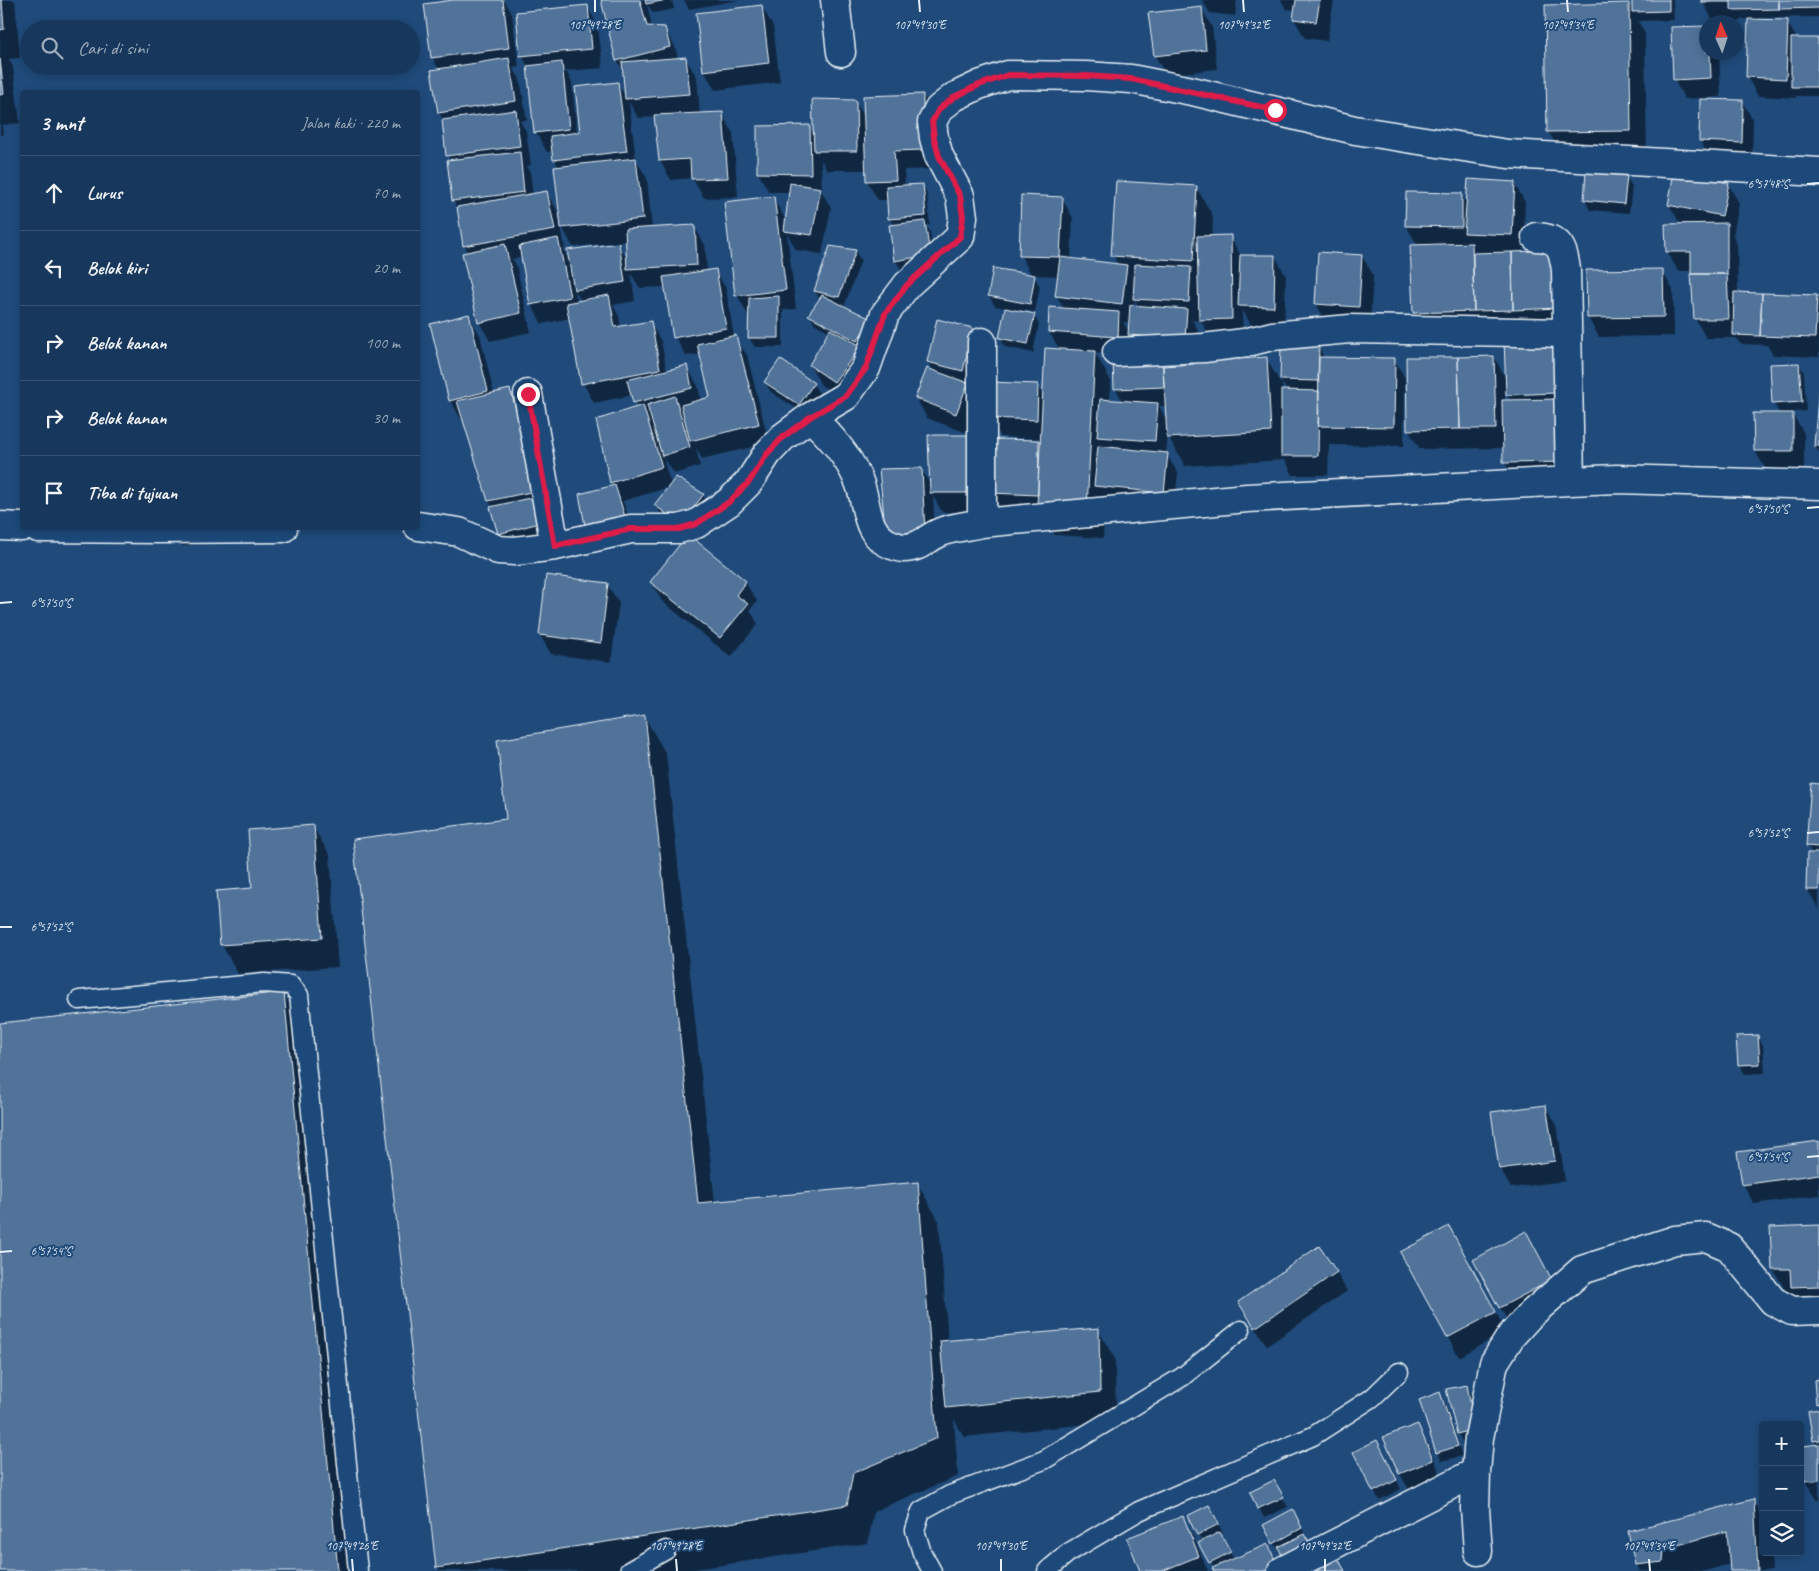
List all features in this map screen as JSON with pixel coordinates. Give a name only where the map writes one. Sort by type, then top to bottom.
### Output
[{"type":"street","points":[[835,0],[841,52]]},
{"type":"street","points":[[420,526],[459,532],[498,550],[516,551],[555,546],[631,529],[679,529],[696,524],[729,502],[749,482],[767,454],[783,437],[810,417],[846,396],[866,368],[885,314],[907,285],[960,237],[963,217],[960,196],[939,156],[932,122],[939,109],[954,97],[979,85],[1008,75],[1086,76],[1131,79],[1355,130],[1508,154],[1819,172]]},
{"type":"street","points":[[1536,237],[1555,241],[1562,250],[1566,270],[1570,481]]},
{"type":"street","points":[[1116,352],[1204,348],[1244,343],[1272,336],[1350,330],[1567,333]]},
{"type":"street","points":[[982,342],[982,523]]},
{"type":"street","points":[[528,394],[555,546]]},
{"type":"street","points":[[810,417],[829,434],[843,452],[858,478],[866,514],[872,529],[884,542],[901,548],[917,547],[941,532],[982,523],[1247,498],[1617,479],[1819,485]]},
{"type":"street","points":[[0,526],[20,527]]},
{"type":"street","points":[[1478,1551],[1475,1509],[1476,1472],[1481,1429],[1494,1363],[1511,1336],[1530,1315],[1582,1270],[1675,1240],[1706,1237],[1729,1247],[1772,1301],[1792,1311],[1819,1310]]},
{"type":"street","points":[[1282,1571],[1476,1472]]},
{"type":"lane","points":[[79,1000],[264,983],[291,985],[299,995],[358,1571]]},
{"type":"lane","points":[[932,1571],[922,1553],[914,1530],[920,1511],[950,1495],[1044,1460],[1182,1377],[1241,1330]]},
{"type":"lane","points":[[1047,1571],[1068,1552],[1139,1511],[1313,1436],[1372,1398],[1399,1372]]},
{"type":"lane","points":[[629,1571],[666,1550]]},
{"type":"building","points":[[0,0],[2,0],[4,29],[0,30]]},
{"type":"building","points":[[453,0],[503,0],[509,48],[431,58],[424,4]]},
{"type":"building","points":[[601,0],[640,0],[647,26],[665,27],[670,47],[616,61]]},
{"type":"building","points":[[645,0],[667,0],[646,4]]},
{"type":"building","points":[[1296,0],[1320,0],[1316,22],[1293,19]]},
{"type":"building","points":[[1632,0],[1669,0],[1669,11],[1632,12]]},
{"type":"building","points":[[1701,0],[1731,0],[1731,2],[1701,2]]},
{"type":"building","points":[[1731,0],[1779,0],[1779,9],[1731,10]]},
{"type":"building","points":[[1779,0],[1819,0],[1819,8],[1779,9]]},
{"type":"building","points":[[1629,3],[1631,131],[1547,132],[1545,5]]},
{"type":"building","points":[[588,5],[592,49],[520,56],[516,12]]},
{"type":"building","points":[[762,5],[769,63],[703,71],[696,13]]},
{"type":"building","points":[[1202,7],[1206,50],[1154,56],[1148,13]]},
{"type":"building","points":[[1748,19],[1788,20],[1786,79],[1746,77]]},
{"type":"building","points":[[1699,26],[1699,60],[1710,60],[1711,78],[1673,80],[1671,27]]},
{"type":"building","points":[[1791,38],[1818,38],[1817,87],[1791,87]]},
{"type":"building","points":[[686,57],[690,94],[625,99],[622,62]]},
{"type":"building","points":[[509,58],[516,101],[438,113],[431,70]]},
{"type":"building","points":[[0,59],[4,94],[0,95]]},
{"type":"building","points":[[562,62],[569,129],[534,133],[527,66]]},
{"type":"building","points":[[618,82],[627,151],[553,160],[550,136],[580,132],[575,87]]},
{"type":"building","points":[[923,94],[923,150],[894,151],[896,180],[866,181],[863,96]]},
{"type":"building","points":[[812,99],[856,100],[857,151],[814,151]]},
{"type":"building","points":[[1700,99],[1743,100],[1742,143],[1699,141]]},
{"type":"building","points":[[516,110],[520,146],[446,156],[442,120]]},
{"type":"building","points":[[723,112],[728,178],[691,179],[690,159],[659,161],[654,115]]},
{"type":"building","points":[[810,125],[811,174],[757,173],[757,126]]},
{"type":"building","points":[[520,152],[524,192],[452,201],[447,160]]},
{"type":"building","points":[[636,158],[643,219],[561,228],[554,167]]},
{"type":"building","points":[[1586,172],[1627,176],[1624,204],[1584,200]]},
{"type":"building","points":[[1674,172],[1729,183],[1722,216],[1668,205]]},
{"type":"building","points":[[1468,179],[1515,182],[1512,235],[1464,233]]},
{"type":"building","points":[[1116,181],[1197,186],[1193,261],[1111,256]]},
{"type":"building","points":[[790,183],[821,188],[812,235],[784,231]]},
{"type":"building","points":[[923,184],[926,216],[888,219],[886,186]]},
{"type":"building","points":[[547,191],[555,230],[463,246],[457,207]]},
{"type":"building","points":[[1406,192],[1462,193],[1462,227],[1405,226]]},
{"type":"building","points":[[1021,195],[1063,197],[1060,257],[1019,256]]},
{"type":"building","points":[[774,196],[786,290],[735,296],[724,202]]},
{"type":"building","points":[[925,221],[930,255],[894,261],[889,225]]},
{"type":"building","points":[[1727,223],[1727,274],[1691,274],[1691,252],[1666,252],[1665,224]]},
{"type":"building","points":[[695,225],[697,265],[627,269],[625,229]]},
{"type":"building","points":[[1231,235],[1232,319],[1199,320],[1197,236]]},
{"type":"building","points":[[558,238],[570,297],[530,305],[519,246]]},
{"type":"building","points":[[619,243],[625,282],[574,290],[567,250]]},
{"type":"building","points":[[1472,243],[1474,311],[1413,313],[1410,245]]},
{"type":"building","points":[[505,244],[521,313],[478,323],[462,253]]},
{"type":"building","points":[[830,246],[856,250],[839,297],[814,291]]},
{"type":"building","points":[[1558,250],[1559,308],[1513,310],[1512,252]]},
{"type":"building","points":[[1318,252],[1362,255],[1359,307],[1315,304]]},
{"type":"building","points":[[1512,252],[1513,310],[1474,311],[1473,253]]},
{"type":"building","points":[[1240,255],[1275,255],[1274,307],[1238,306]]},
{"type":"building","points":[[1060,257],[1127,265],[1122,304],[1055,296]]},
{"type":"building","points":[[1135,264],[1191,267],[1189,302],[1133,299]]},
{"type":"building","points":[[993,268],[1035,275],[1030,304],[988,296]]},
{"type":"building","points":[[716,269],[726,328],[673,338],[663,277]]},
{"type":"building","points":[[1663,269],[1664,317],[1587,318],[1586,270]]},
{"type":"building","points":[[1691,274],[1727,274],[1729,319],[1694,319]]},
{"type":"building","points":[[1734,292],[1762,293],[1760,336],[1733,335]]},
{"type":"building","points":[[1762,293],[1817,295],[1815,338],[1760,336]]},
{"type":"building","points":[[609,295],[615,327],[651,321],[660,369],[581,384],[566,303]]},
{"type":"building","points":[[822,295],[871,319],[857,341],[808,315]]},
{"type":"building","points":[[779,296],[779,338],[748,338],[749,298]]},
{"type":"building","points":[[1130,305],[1187,309],[1185,339],[1128,335]]},
{"type":"building","points":[[1049,307],[1119,312],[1118,337],[1048,332]]},
{"type":"building","points":[[1005,308],[1035,314],[1028,344],[999,338]]},
{"type":"building","points":[[469,314],[488,391],[449,401],[430,324]]},
{"type":"building","points":[[937,319],[973,328],[963,371],[927,362]]},
{"type":"building","points":[[830,329],[861,346],[834,382],[809,365]]},
{"type":"building","points":[[736,335],[759,424],[690,441],[681,405],[710,397],[697,344]]},
{"type":"building","points":[[1553,338],[1555,393],[1506,395],[1504,339]]},
{"type":"building","points":[[1281,344],[1319,346],[1318,381],[1280,380]]},
{"type":"building","points":[[1045,348],[1095,351],[1087,509],[1037,506]]},
{"type":"building","points":[[1237,352],[1238,359],[1267,357],[1271,432],[1167,438],[1163,366],[1194,364],[1193,354]]},
{"type":"building","points":[[1494,356],[1496,429],[1460,429],[1458,357]]},
{"type":"building","points":[[1162,357],[1164,387],[1114,389],[1113,361]]},
{"type":"building","points":[[1319,357],[1395,358],[1394,427],[1318,426]]},
{"type":"building","points":[[1406,357],[1458,357],[1460,429],[1407,430]]},
{"type":"building","points":[[780,359],[814,383],[799,405],[764,382]]},
{"type":"building","points":[[1799,363],[1802,402],[1772,404],[1770,364]]},
{"type":"building","points":[[687,365],[692,388],[633,403],[627,380]]},
{"type":"building","points":[[927,368],[968,383],[956,414],[915,398]]},
{"type":"building","points":[[990,382],[1038,384],[1037,420],[989,418]]},
{"type":"building","points":[[1819,384],[1819,446],[1814,446]]},
{"type":"building","points":[[510,389],[540,490],[488,501],[457,401]]},
{"type":"building","points":[[1281,390],[1319,391],[1318,456],[1281,456]]},
{"type":"building","points":[[675,396],[690,447],[662,456],[647,405]]},
{"type":"building","points":[[1100,399],[1158,403],[1155,441],[1097,437]]},
{"type":"building","points":[[1563,399],[1565,462],[1503,463],[1502,400]]},
{"type":"building","points":[[643,405],[662,467],[610,483],[596,420]]},
{"type":"building","points":[[1753,413],[1793,413],[1793,451],[1754,451]]},
{"type":"building","points":[[928,435],[979,435],[979,493],[930,493]]},
{"type":"building","points":[[992,439],[1039,440],[1038,495],[990,493]]},
{"type":"building","points":[[1098,446],[1168,453],[1164,493],[1094,486]]},
{"type":"building","points":[[922,468],[925,535],[886,536],[879,469]]},
{"type":"building","points":[[676,477],[704,494],[681,524],[654,505]]},
{"type":"building","points":[[615,485],[627,523],[586,531],[579,494]]},
{"type":"building","points":[[534,497],[543,522],[498,534],[490,507]]},
{"type":"building","points":[[688,534],[746,581],[736,595],[748,604],[720,638],[650,582]]},
{"type":"building","points":[[546,575],[608,583],[601,643],[539,635]]},
{"type":"building","points":[[645,715],[698,1203],[918,1182],[937,1438],[853,1473],[847,1505],[436,1568],[353,839],[506,819],[497,740]]},
{"type":"building","points":[[1811,783],[1819,784],[1819,847],[1806,846]]},
{"type":"building","points":[[314,825],[322,938],[220,945],[216,891],[252,888],[248,830]]},
{"type":"building","points":[[1807,853],[1819,853],[1819,890],[1806,890]]},
{"type":"building","points":[[284,992],[338,1571],[0,1571],[0,1023]]},
{"type":"building","points":[[1758,1035],[1760,1064],[1738,1065],[1736,1036]]},
{"type":"building","points":[[1546,1105],[1555,1161],[1499,1169],[1491,1112]]},
{"type":"building","points":[[1819,1141],[1819,1174],[1742,1185],[1737,1152]]},
{"type":"building","points":[[1819,1225],[1819,1286],[1791,1287],[1790,1269],[1772,1269],[1770,1227]]},
{"type":"building","points":[[1449,1226],[1496,1312],[1447,1338],[1400,1252]]},
{"type":"building","points":[[1526,1231],[1552,1280],[1499,1308],[1473,1260]]},
{"type":"building","points":[[1319,1246],[1337,1272],[1255,1328],[1238,1302]]},
{"type":"building","points":[[1099,1328],[1100,1392],[946,1408],[940,1341]]},
{"type":"building","points":[[1819,1379],[1819,1403],[1816,1404],[1814,1380]]},
{"type":"building","points":[[1467,1385],[1475,1429],[1457,1434],[1446,1389]]},
{"type":"building","points":[[1440,1392],[1458,1446],[1436,1453],[1419,1400]]},
{"type":"building","points":[[1819,1409],[1819,1440],[1813,1441],[1808,1411]]},
{"type":"building","points":[[1418,1424],[1433,1460],[1399,1474],[1383,1437]]},
{"type":"building","points":[[1377,1440],[1397,1480],[1373,1492],[1353,1452]]},
{"type":"building","points":[[1819,1444],[1819,1480],[1804,1481],[1804,1446]]},
{"type":"building","points":[[1274,1480],[1284,1497],[1257,1509],[1250,1492]]},
{"type":"building","points":[[1754,1499],[1758,1571],[1730,1571],[1727,1531],[1664,1549],[1663,1562],[1635,1565],[1628,1531]]},
{"type":"building","points":[[1209,1505],[1219,1524],[1197,1535],[1187,1516]]},
{"type":"building","points":[[1293,1509],[1302,1528],[1273,1544],[1263,1525]]},
{"type":"building","points":[[1183,1516],[1199,1556],[1162,1571],[1140,1571],[1127,1538]]},
{"type":"building","points":[[1220,1532],[1231,1552],[1209,1563],[1198,1543]]},
{"type":"building","points":[[1305,1534],[1313,1550],[1286,1564],[1278,1547]]},
{"type":"building","points":[[1268,1544],[1277,1565],[1264,1571],[1214,1571],[1212,1568]]},
{"type":"building","points":[[1335,1553],[1345,1571],[1305,1571]]},
{"type":"route","points":[[528,394],[555,546],[631,529],[679,529],[696,524],[729,502],[749,482],[767,454],[783,437],[810,417],[846,396],[866,368],[885,314],[907,285],[960,237],[963,217],[960,196],[939,156],[932,122],[939,109],[954,97],[979,85],[1008,75],[1086,76],[1131,79],[1275,110]]}]
